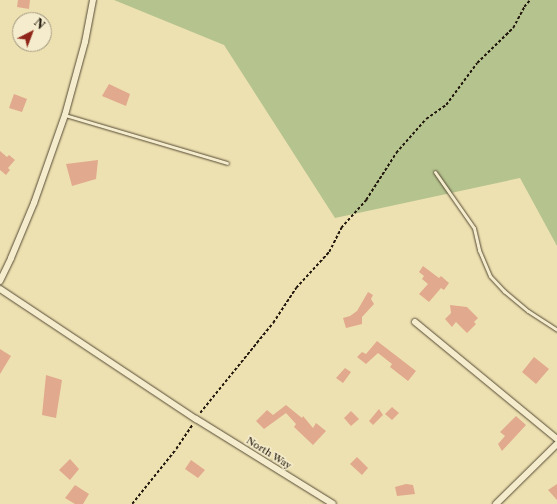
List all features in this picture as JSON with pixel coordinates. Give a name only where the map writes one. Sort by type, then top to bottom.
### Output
[{"type":"street","points":[[0,281],[34,203],[65,115],[85,42],[92,0]]},
{"type":"street","name":"North Way","points":[[0,289],[196,419],[332,504]]},
{"type":"street","points":[[415,322],[557,439]]},
{"type":"street","points":[[496,504],[557,444]]},
{"type":"lane","points":[[65,115],[227,164]]},
{"type":"lane","points":[[435,172],[474,228],[479,250],[490,276],[504,291],[528,311],[557,330]]},
{"type":"path","points":[[132,504],[176,449],[215,393],[273,323],[296,288],[329,252],[341,228],[366,200],[396,153],[426,120],[446,105],[478,63],[513,28],[524,7],[530,0]]},
{"type":"green space","points":[[114,0],[557,0],[557,246],[520,178],[335,218],[224,45]]},
{"type":"building","points":[[18,0],[30,0],[29,9],[17,7]]},
{"type":"building","points":[[109,84],[130,94],[126,106],[102,96]]},
{"type":"building","points":[[14,94],[27,99],[22,112],[9,108]]},
{"type":"building","points":[[0,151],[7,157],[9,155],[15,160],[8,168],[10,170],[6,175],[0,170]]},
{"type":"building","points":[[98,160],[96,179],[72,186],[66,164]]},
{"type":"building","points":[[423,266],[439,278],[441,276],[449,283],[444,290],[441,288],[429,302],[419,294],[428,284],[422,279],[424,276],[419,272]]},
{"type":"building","points":[[368,292],[373,295],[371,299],[374,304],[362,317],[362,324],[346,328],[343,318],[350,316],[357,311]]},
{"type":"building","points":[[450,305],[467,307],[478,318],[474,322],[476,324],[467,333],[456,322],[452,327],[445,319],[451,313]]},
{"type":"building","points":[[377,341],[416,371],[408,381],[390,367],[392,364],[378,353],[366,364],[357,357],[362,352],[366,354]]},
{"type":"building","points":[[0,349],[11,356],[0,374]]},
{"type":"building","points":[[534,357],[549,369],[536,384],[522,372]]},
{"type":"building","points":[[345,368],[351,372],[343,383],[336,378]]},
{"type":"building","points":[[46,375],[62,380],[56,418],[42,415]]},
{"type":"building","points":[[286,405],[302,418],[303,416],[313,428],[316,423],[326,431],[313,445],[294,427],[296,424],[286,413],[264,429],[256,421],[267,410],[273,415]]},
{"type":"building","points":[[392,407],[399,413],[392,420],[385,414]]},
{"type":"building","points":[[379,409],[383,415],[373,425],[369,421]]},
{"type":"building","points":[[351,411],[359,419],[351,426],[344,418]]},
{"type":"building","points":[[516,416],[526,425],[502,451],[498,444],[505,436],[500,432]]},
{"type":"building","points":[[357,457],[368,468],[362,475],[350,464]]},
{"type":"building","points":[[70,459],[79,469],[70,480],[59,470]]},
{"type":"building","points":[[191,460],[205,470],[198,478],[185,469]]},
{"type":"building","points":[[406,484],[413,485],[415,494],[397,496],[395,487]]},
{"type":"building","points":[[557,484],[557,500],[548,490]]},
{"type":"building","points":[[75,485],[89,494],[83,504],[75,504],[65,498]]}]
